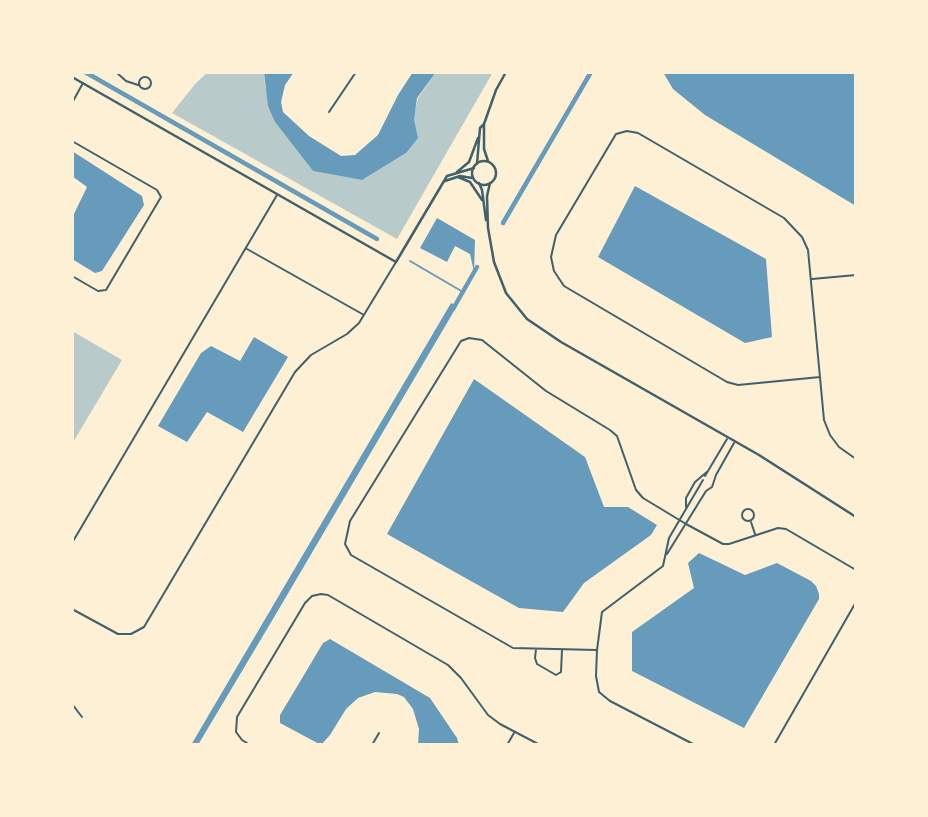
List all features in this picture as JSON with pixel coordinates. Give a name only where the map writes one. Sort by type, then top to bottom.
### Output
[{"type":"street","points":[[116,72],[126,81],[139,85]]},
{"type":"street","points":[[329,112],[356,72]]},
{"type":"street","points":[[456,175],[469,162],[496,90],[506,72]]},
{"type":"street","points":[[72,77],[396,262]]},
{"type":"street","points":[[72,103],[83,83]]},
{"type":"street","points":[[484,124],[484,149],[496,174],[487,196],[488,223]]},
{"type":"street","points":[[477,164],[480,131]]},
{"type":"street","points":[[820,377],[738,385],[727,382],[564,286],[554,271],[552,248],[556,235],[616,134],[627,131],[638,133],[784,218],[802,237],[807,250],[811,279],[824,420],[839,447],[856,459]]},
{"type":"street","points":[[72,141],[157,190],[161,197],[106,290],[97,291],[72,276]]},
{"type":"street","points":[[72,609],[118,634],[131,634],[144,627],[300,365],[311,355],[347,334],[364,316],[445,181],[474,168],[477,164],[489,162]]},
{"type":"street","points":[[474,168],[474,179]]},
{"type":"street","points":[[456,175],[474,179],[478,183],[499,279],[506,293],[527,319],[550,336],[856,516]]},
{"type":"street","points":[[456,175],[470,182],[483,203]]},
{"type":"street","points":[[478,183],[491,183]]},
{"type":"street","points":[[72,543],[278,194]]},
{"type":"street","points":[[246,248],[364,316]]},
{"type":"street","points":[[811,279],[856,275]]},
{"type":"street","points":[[597,650],[513,648],[351,555],[345,544],[350,521],[461,341],[469,338],[482,340],[545,391],[610,430],[617,436],[636,490],[643,498],[686,524],[723,544],[778,528],[786,529],[856,570]]},
{"type":"street","points":[[705,476],[727,438]]},
{"type":"street","points":[[666,555],[712,487],[734,442]]},
{"type":"street","points":[[686,507],[686,498],[695,482],[708,471]]},
{"type":"street","points":[[695,745],[610,701],[599,692],[596,676],[602,612],[663,566],[669,538],[703,480]]},
{"type":"street","points":[[695,482],[708,490]]},
{"type":"street","points":[[750,521],[755,535]]},
{"type":"street","points":[[250,745],[238,735],[236,720],[305,603],[312,596],[321,594],[328,595],[448,665],[461,677],[488,715],[540,745]]},
{"type":"street","points":[[774,745],[856,602]]},
{"type":"street","points":[[536,648],[537,664],[556,675],[561,672],[561,649]]},
{"type":"street","points":[[72,704],[82,717]]},
{"type":"street","points":[[507,745],[514,732]]},
{"type":"street","points":[[372,745],[379,733]]},
{"type":"shaded area","points":[[208,72],[264,72],[275,122],[313,171],[362,180],[406,153],[418,98],[436,72],[493,72],[397,239],[172,113]]},
{"type":"shaded area","points":[[72,331],[122,360],[72,444]]},
{"type":"water","points":[[264,72],[294,72],[285,85],[281,102],[283,112],[309,136],[341,156],[355,155],[378,135],[413,72],[436,72],[417,98],[414,120],[418,138],[406,153],[362,180],[313,171],[275,122],[268,106]]},
{"type":"water","points":[[663,72],[856,72],[856,206],[705,115],[673,89]]},
{"type":"water","points":[[72,151],[142,196],[144,205],[102,271],[95,273],[72,259],[72,218],[87,187],[72,176]]},
{"type":"water","points":[[635,186],[766,259],[772,337],[745,343],[598,257]]},
{"type":"water","points":[[437,218],[475,240],[474,272],[470,254],[455,246],[447,262],[420,248]]},
{"type":"water","points":[[451,303],[457,306],[273,619],[198,745],[191,745]]},
{"type":"water","points":[[254,337],[288,357],[243,432],[207,412],[187,442],[158,426],[201,353],[211,346],[240,361]]},
{"type":"water","points":[[474,379],[585,457],[604,507],[628,507],[657,525],[651,535],[584,583],[563,612],[519,608],[387,534]]},
{"type":"water","points":[[699,553],[745,575],[777,563],[811,581],[819,594],[819,599],[744,728],[632,671],[632,632],[694,588],[688,563]]},
{"type":"water","points":[[330,639],[430,698],[459,745],[418,745],[419,729],[413,709],[404,697],[397,694],[375,692],[358,698],[346,709],[321,745],[280,723],[280,715],[323,643]]},
{"type":"waterway","points":[[85,72],[377,239]]},
{"type":"waterway","points":[[503,223],[591,72]]},
{"type":"waterway","points":[[410,261],[463,292]]},
{"type":"waterway","points":[[453,309],[477,267]]}]
